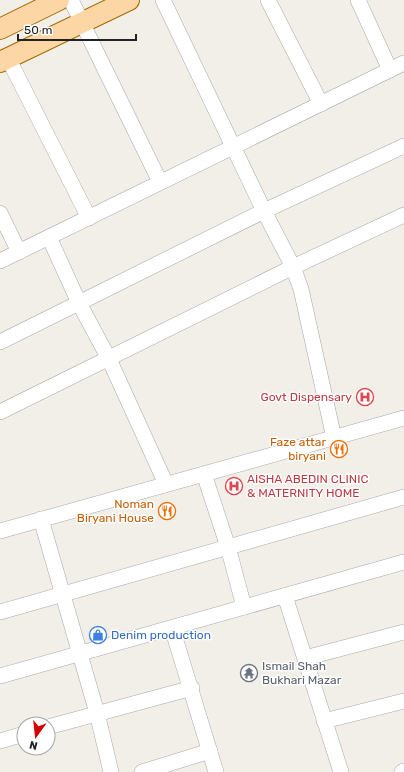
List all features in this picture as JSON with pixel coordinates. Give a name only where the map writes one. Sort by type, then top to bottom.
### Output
[{"type":"main road","points":[[0,29],[59,0]]},
{"type":"main road","points":[[4,60],[129,0]]},
{"type":"street","points":[[71,0],[160,182]]},
{"type":"street","points":[[163,0],[264,211],[293,267],[301,289],[334,438]]},
{"type":"street","points":[[268,0],[320,104]]},
{"type":"street","points":[[358,0],[390,70]]},
{"type":"street","points":[[4,60],[88,218]]},
{"type":"street","points":[[0,261],[404,63]]},
{"type":"street","points":[[0,342],[264,211],[404,146]]},
{"type":"street","points":[[0,213],[19,252]]},
{"type":"street","points":[[0,412],[293,267],[404,215]]},
{"type":"street","points":[[49,237],[79,304],[109,359],[166,484]]},
{"type":"street","points":[[0,531],[404,418]]},
{"type":"street","points":[[204,474],[228,547],[244,607]]},
{"type":"street","points":[[0,612],[404,497]]},
{"type":"street","points":[[41,519],[97,713],[111,772]]},
{"type":"street","points":[[0,676],[404,562]]},
{"type":"street","points":[[285,596],[341,772]]},
{"type":"street","points":[[172,628],[192,688],[216,772]]},
{"type":"street","points":[[304,658],[404,632]]},
{"type":"street","points":[[56,725],[192,688]]},
{"type":"street","points":[[324,721],[404,701]]},
{"type":"street","points":[[0,741],[16,736]]},
{"type":"street","points":[[142,772],[210,752]]},
{"type":"place","name":"Govt Dispensary","points":[[365,397]]},
{"type":"place","name":"Faze attar biryani","points":[[339,449]]},
{"type":"place","name":"AISHA ABEDIN CLINIC & MATERNITY HOME","points":[[234,486]]},
{"type":"place","name":"Noman Biryani House","points":[[167,511]]},
{"type":"place","name":"Denim production","points":[[98,635]]},
{"type":"place","name":"Ismail Shah Bukhari Mazar","points":[[249,673]]}]
